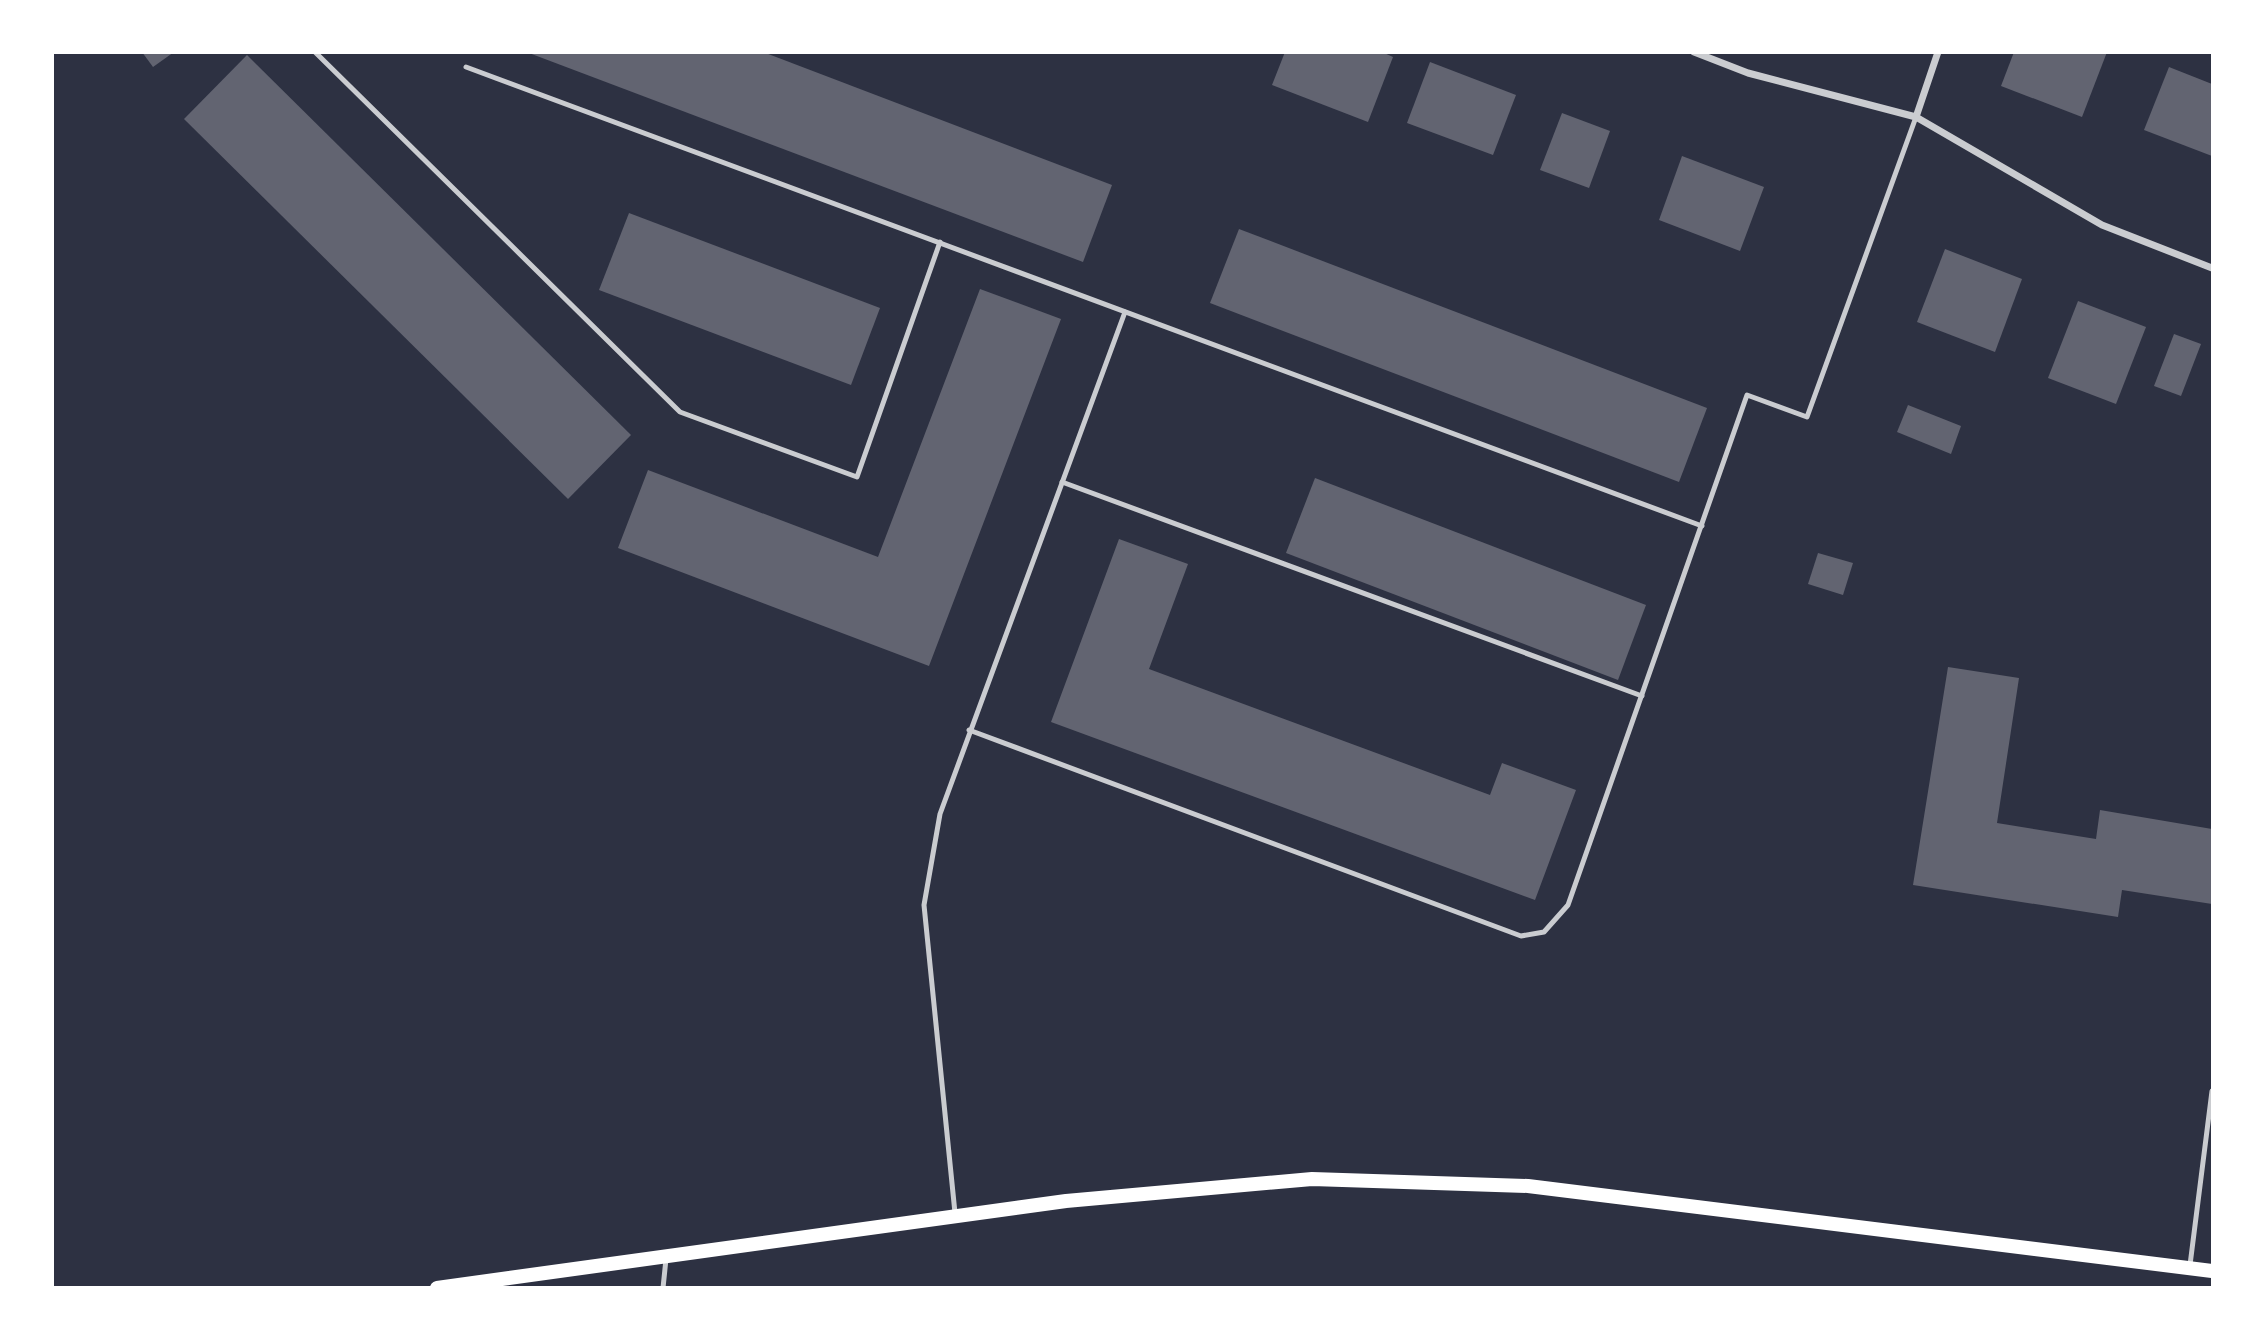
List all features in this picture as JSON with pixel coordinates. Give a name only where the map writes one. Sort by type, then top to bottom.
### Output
[{"type":"main road","points":[[437,1287],[1066,1201],[1312,1179],[1528,1185],[2213,1271]]},
{"type":"street","points":[[1694,52],[1748,73],[1916,117],[2102,226],[2213,268]]},
{"type":"street","points":[[1916,117],[1938,52]]},
{"type":"lane","points":[[315,52],[680,412],[857,477],[940,242]]},
{"type":"lane","points":[[467,67],[1702,526]]},
{"type":"lane","points":[[969,730],[1521,936],[1544,932],[1569,905],[1747,395],[1807,417],[1916,117]]},
{"type":"lane","points":[[955,1216],[924,905],[940,814],[1125,312]]},
{"type":"lane","points":[[1062,482],[1642,696]]},
{"type":"lane","points":[[2190,1268],[2213,1091]]},
{"type":"lane","points":[[663,1287],[667,1256]]},
{"type":"building","points":[[142,52],[174,52],[153,67]]},
{"type":"building","points":[[763,52],[1112,185],[1083,262],[529,53]]},
{"type":"building","points":[[1285,52],[1382,52],[1393,57],[1368,122],[1272,85]]},
{"type":"building","points":[[2014,52],[2107,52],[2082,117],[2001,86]]},
{"type":"building","points":[[247,55],[631,435],[568,499],[184,119]]},
{"type":"building","points":[[1430,62],[1516,95],[1493,155],[1407,123]]},
{"type":"building","points":[[2169,67],[2212,84],[2212,156],[2144,130]]},
{"type":"building","points":[[1562,113],[1610,131],[1589,188],[1540,170]]},
{"type":"building","points":[[1682,156],[1764,187],[1740,251],[1659,220]]},
{"type":"building","points":[[629,213],[880,308],[851,385],[599,290]]},
{"type":"building","points":[[1239,229],[1707,408],[1679,482],[1210,303]]},
{"type":"building","points":[[1945,249],[2022,279],[1995,352],[1917,322]]},
{"type":"building","points":[[980,289],[1061,319],[929,666],[618,548],[648,470],[878,557]]},
{"type":"building","points":[[2078,301],[2146,327],[2116,404],[2048,378]]},
{"type":"building","points":[[2174,334],[2201,344],[2181,396],[2154,386]]},
{"type":"building","points":[[1908,405],[1961,426],[1951,454],[1897,432]]},
{"type":"building","points":[[1315,478],[1646,605],[1618,680],[1286,553]]},
{"type":"building","points":[[1119,539],[1188,564],[1149,669],[1490,795],[1502,763],[1576,790],[1535,900],[1051,722]]},
{"type":"building","points":[[1818,553],[1853,563],[1843,595],[1808,584]]},
{"type":"building","points":[[1948,667],[2019,678],[1997,823],[2096,839],[2100,810],[2212,829],[2212,904],[2122,890],[2118,917],[1913,885]]}]
